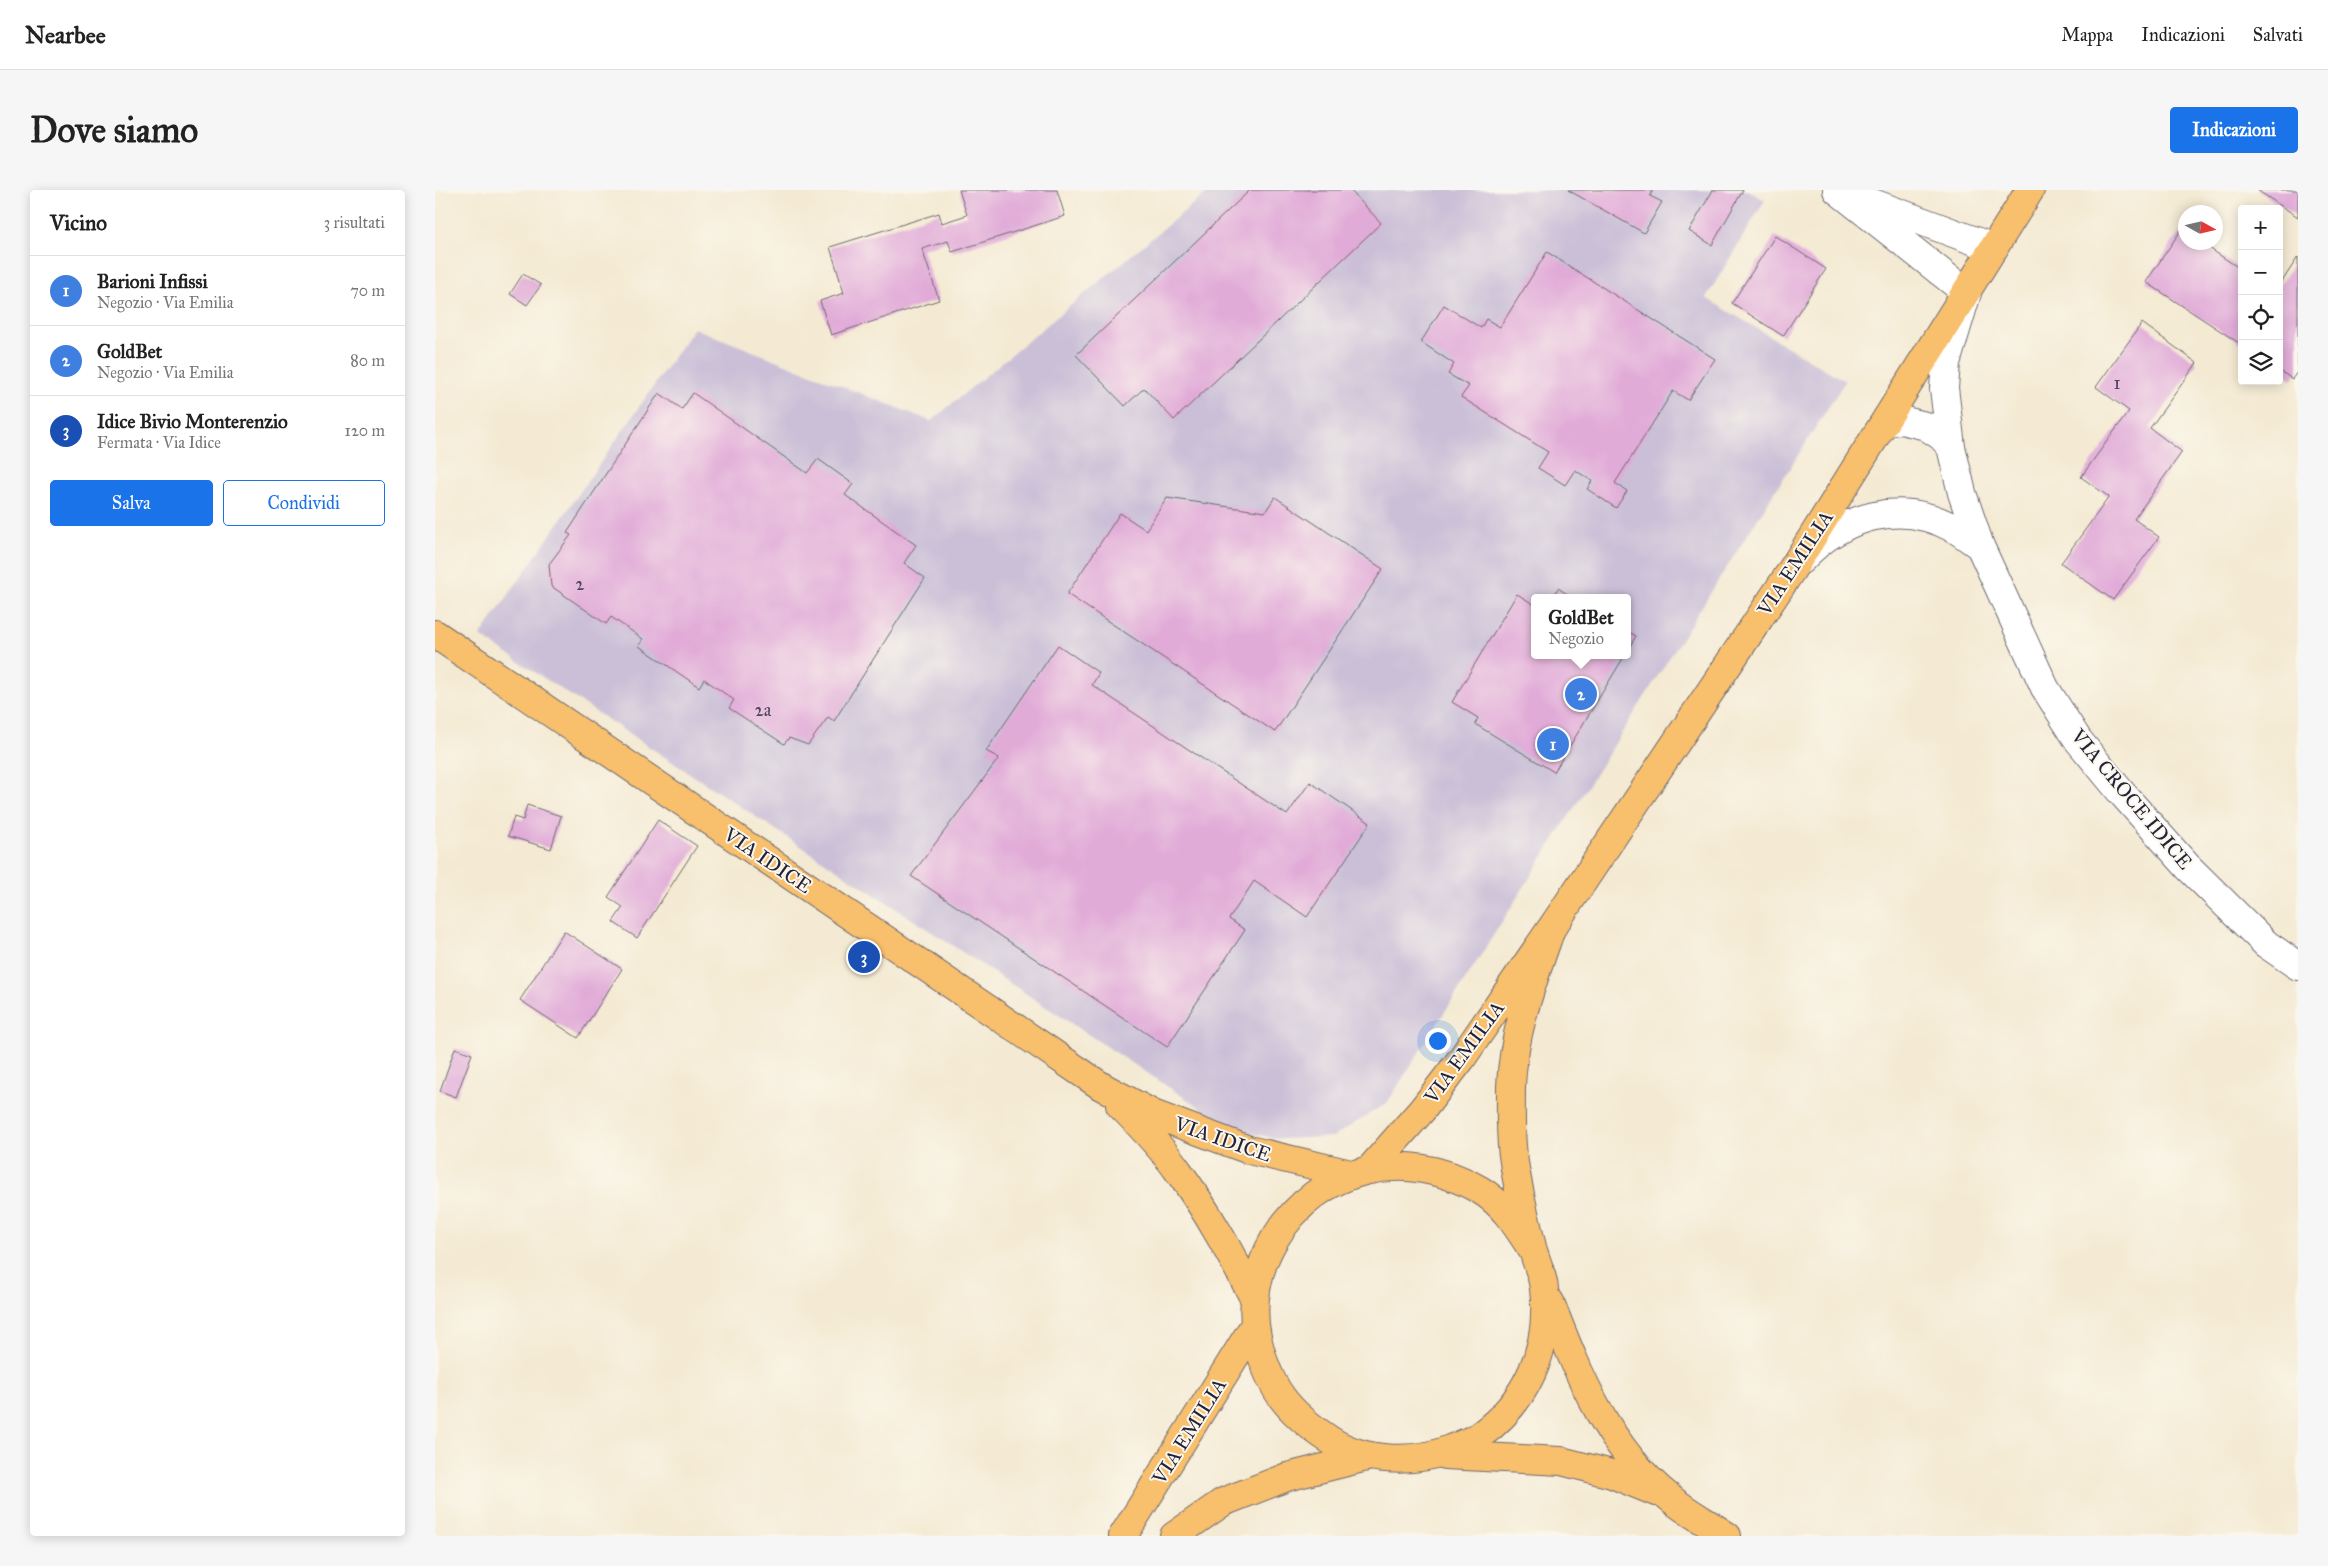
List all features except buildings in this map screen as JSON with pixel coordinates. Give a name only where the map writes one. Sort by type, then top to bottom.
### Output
[{"type":"main road","name":"VIA EMILIA","points":[[1551,929],[1521,1016],[1511,1083],[1512,1154],[1533,1251],[1545,1288],[1545,1331],[1534,1373],[1510,1409],[1477,1437],[1438,1454],[1405,1459],[1371,1456],[1336,1444],[1304,1424],[1279,1396],[1263,1362],[1255,1326],[1254,1298],[1264,1258],[1285,1222],[1314,1194],[1360,1171],[1422,1110],[1462,1058],[1551,929],[1791,571],[1967,294],[2030,190]]},
{"type":"main road","name":"VIA IDICE","points":[[435,634],[1101,1086],[1153,1114],[1249,1150],[1360,1171]]},
{"type":"main road","name":"VIA IDICE","points":[[1101,1086],[1143,1128],[1178,1170],[1215,1226],[1254,1298]]},
{"type":"main road","name":"VIA EMILIA","points":[[1360,1171],[1410,1166],[1448,1174],[1457,1178],[1483,1191],[1512,1218],[1533,1251]]},
{"type":"main road","points":[[1545,1288],[1575,1364],[1601,1417],[1630,1458],[1669,1497],[1727,1536]]},
{"type":"main road","name":"VIA EMILIA","points":[[1123,1536],[1255,1326]]},
{"type":"main road","points":[[1438,1454],[1561,1461],[1612,1474],[1669,1497]]},
{"type":"main road","name":"VIA EMILIA","points":[[1173,1536],[1223,1502],[1287,1477],[1371,1456]]},
{"type":"street","points":[[1837,190],[1994,248]]},
{"type":"street","points":[[1837,190],[1967,294]]},
{"type":"street","name":"VIA CROCE IDICE","points":[[1967,294],[1946,363],[1944,388],[1951,447],[1962,493],[1980,546],[2045,688],[2078,740],[2120,791],[2189,867],[2265,944],[2298,966]]},
{"type":"street","points":[[1886,422],[1901,420],[1926,426],[1941,436],[1951,447]]},
{"type":"street","points":[[1791,571],[1810,551],[1829,536],[1849,524],[1871,515],[1890,514],[1923,517],[1955,529],[1980,546]]},
{"type":"shaded area","points":[[1210,190],[1747,190],[1765,200],[1706,298],[1845,381],[1387,1103],[1333,1137],[1279,1139],[1234,1130],[480,636],[694,328],[931,421]]},
{"type":"place","name":"GoldBet","points":[[1581,694]]},
{"type":"place","name":"Barioni Infissi","points":[[1553,744]]},
{"type":"place","name":"Idice Bivio Monterenzio","points":[[864,957]]}]
